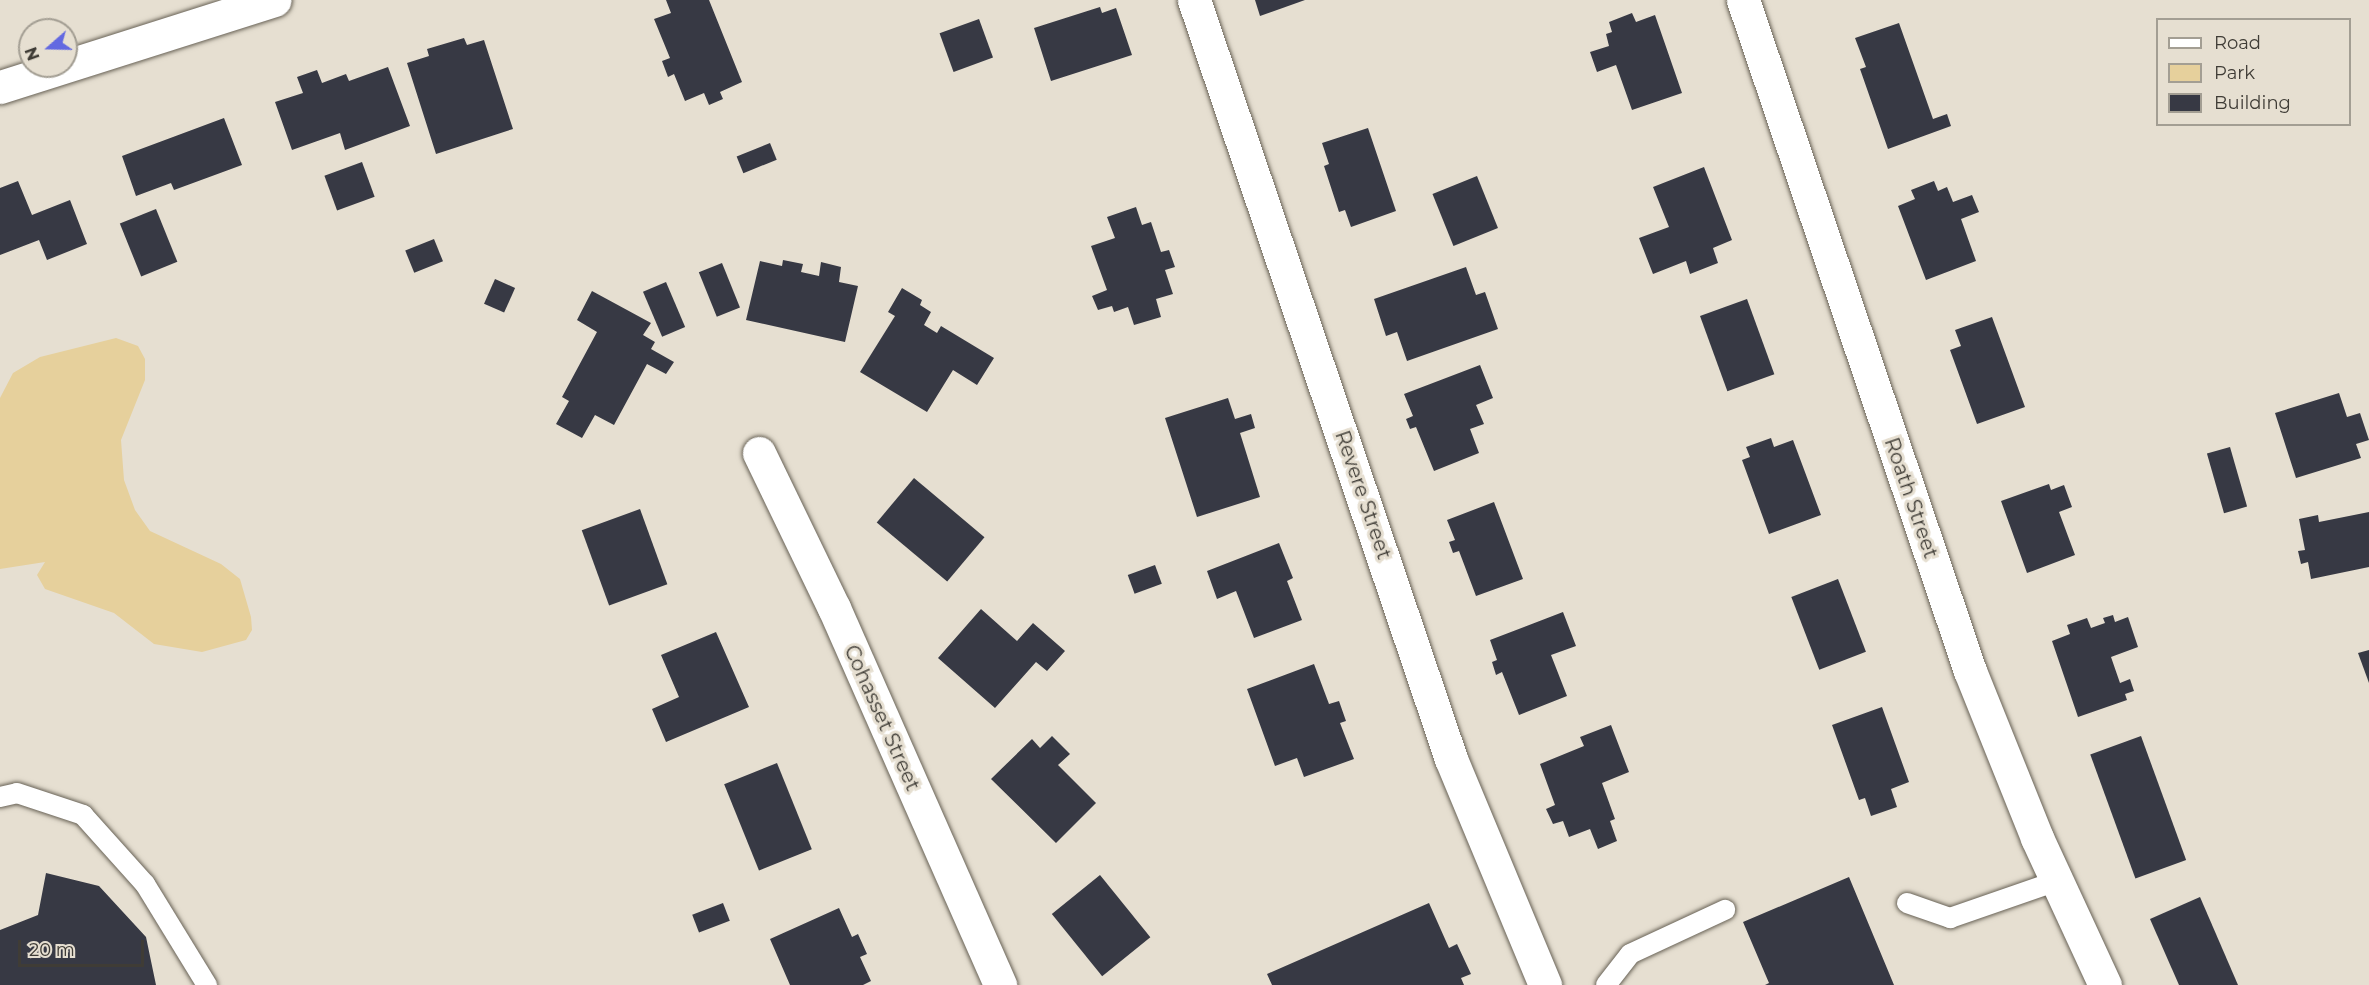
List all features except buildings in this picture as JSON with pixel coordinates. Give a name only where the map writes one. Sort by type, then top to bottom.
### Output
[{"type":"street","points":[[0,87],[275,0]]},
{"type":"street","name":"Revere Street","points":[[1194,0],[1451,759],[1545,985]]},
{"type":"street","name":"Roath Street","points":[[1743,0],[1970,671],[2057,881],[2105,985]]},
{"type":"street","name":"Cohasset Street","points":[[759,453],[834,608],[1000,985]]},
{"type":"lane","points":[[0,797],[17,793],[82,815],[145,884],[207,985]]},
{"type":"lane","points":[[1907,903],[1950,918],[2057,881]]},
{"type":"lane","points":[[1606,985],[1630,954],[1725,910]]},
{"type":"green space","points":[[116,338],[138,346],[145,359],[145,380],[121,440],[124,480],[135,510],[150,531],[221,564],[240,579],[251,617],[252,630],[246,640],[202,652],[154,644],[114,613],[45,589],[37,575],[45,562],[0,569],[0,398],[13,373],[40,357]]}]
